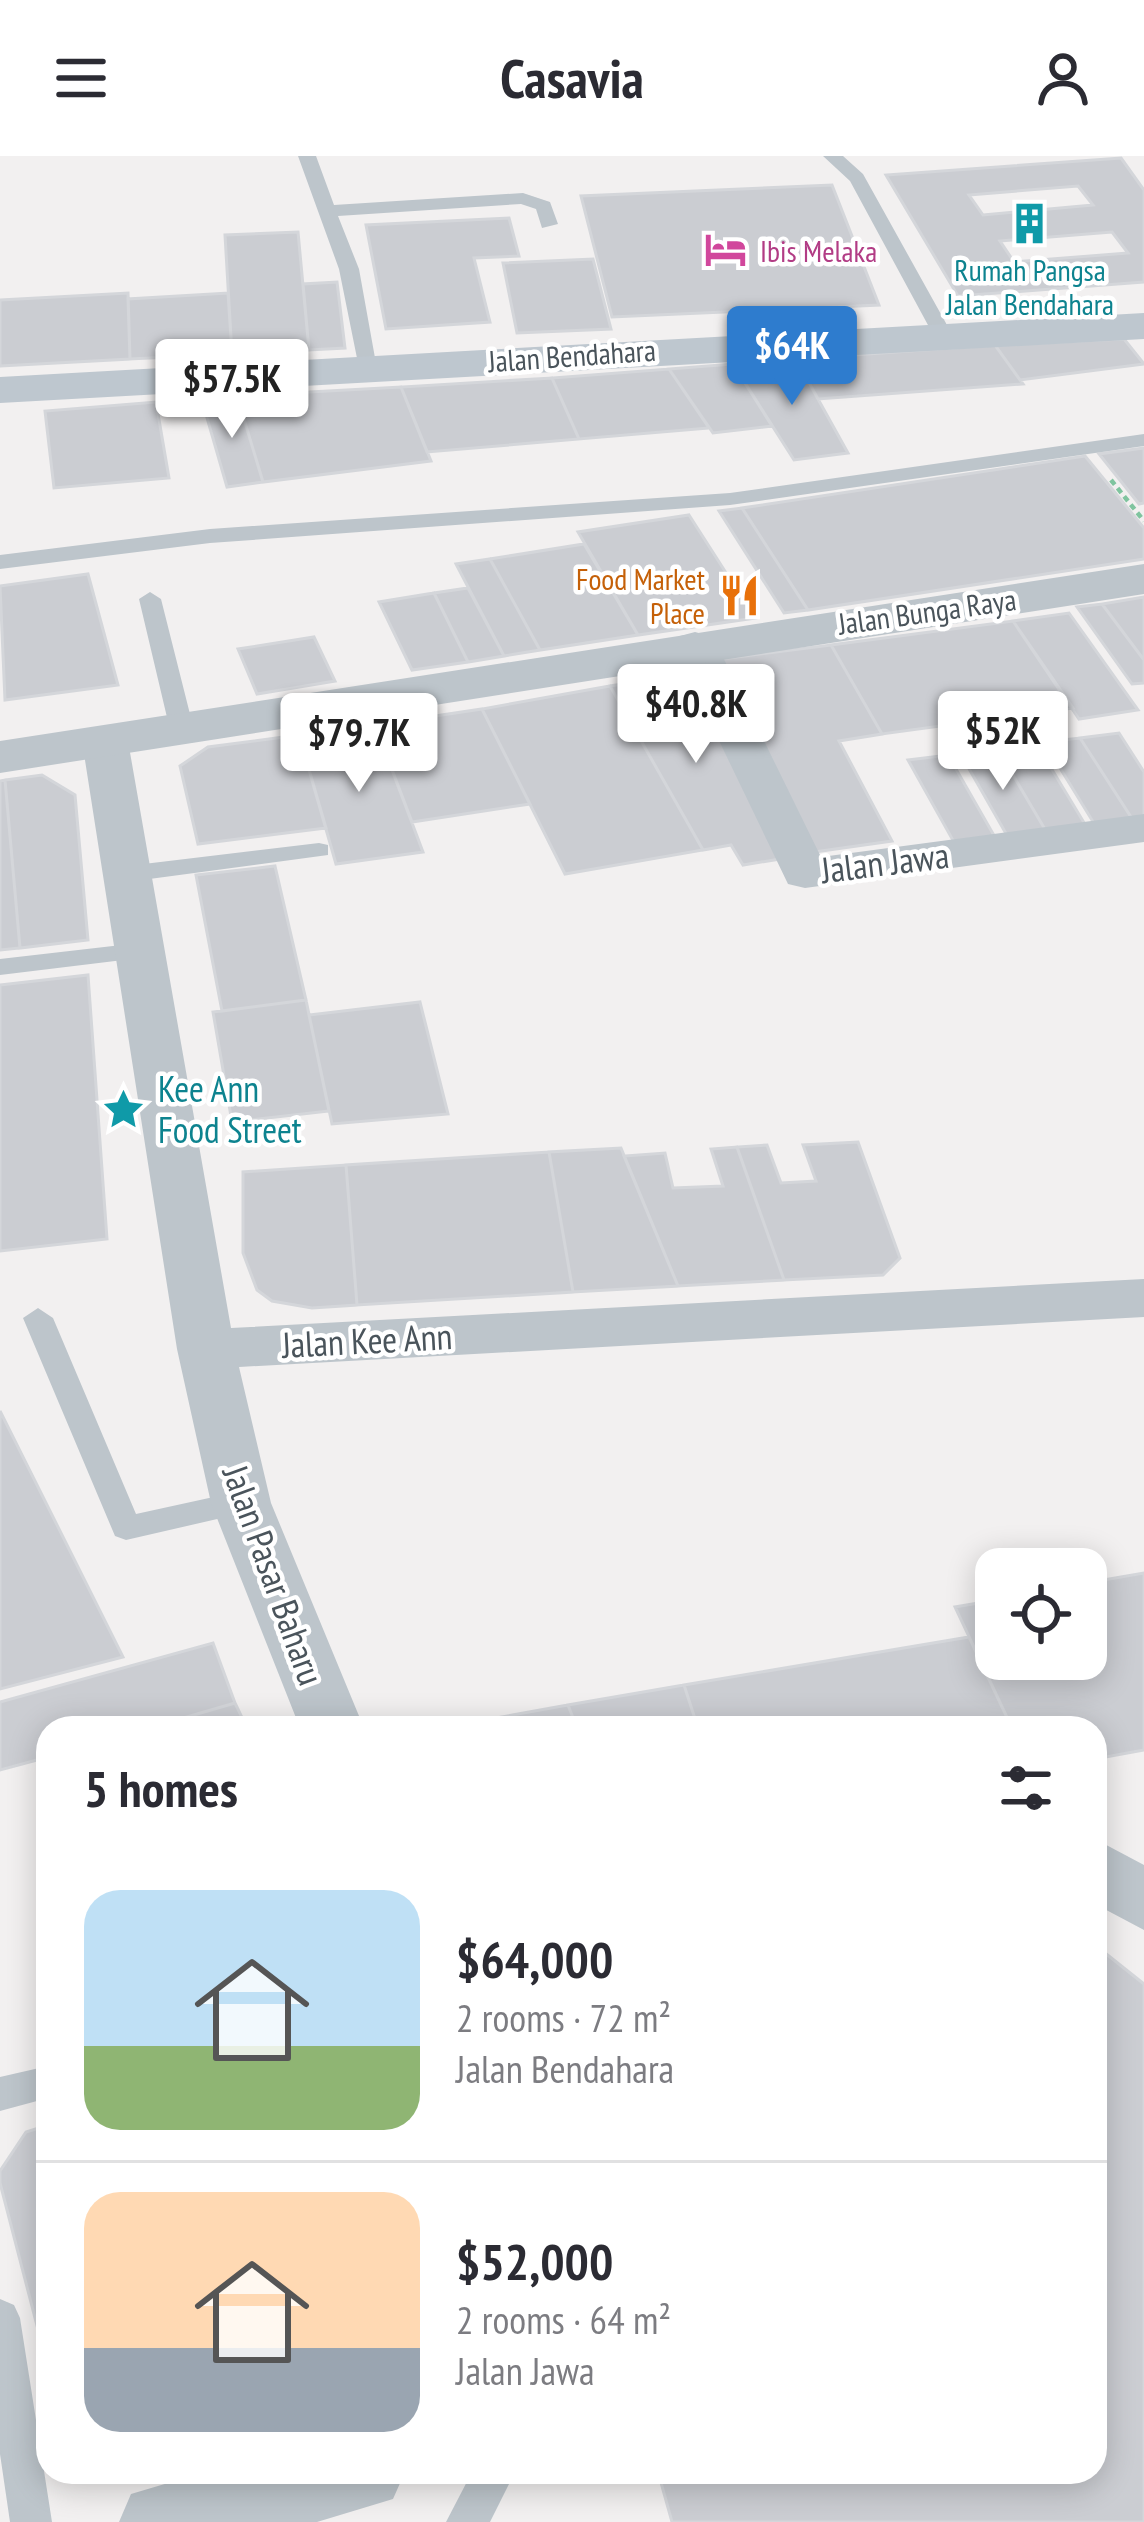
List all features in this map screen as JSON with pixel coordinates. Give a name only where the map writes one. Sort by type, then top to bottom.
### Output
[{"type":"main road","name":"Jalan Bendahara","points":[[0,389],[1144,326]]},
{"type":"street","name":"Jalan Bunga Raya","points":[[0,758],[695,645],[1144,579]]},
{"type":"street","name":"Jalan Jawa","points":[[695,645],[805,874],[1144,828]]},
{"type":"street","points":[[105,741],[206,1349]]},
{"type":"street","name":"Jalan Kee Ann","points":[[206,1349],[1144,1298]]},
{"type":"street","name":"Jalan Pasar Baharu","points":[[206,1349],[241,1503],[327,1716]]},
{"type":"street","points":[[1107,1876],[1144,1902]]},
{"type":"street","points":[[159,2522],[316,2484]]},
{"type":"lane","points":[[307,156],[349,269],[367,369]]},
{"type":"lane","points":[[832,156],[857,178],[942,334]]},
{"type":"lane","points":[[326,212],[523,198],[544,206],[549,224]]},
{"type":"lane","points":[[0,562],[210,536],[730,499],[1144,440]]},
{"type":"lane","points":[[150,599],[182,730]]},
{"type":"lane","points":[[127,874],[319,850]]},
{"type":"lane","points":[[0,968],[140,950]]},
{"type":"lane","points":[[38,1318],[126,1528],[241,1503]]},
{"type":"lane","points":[[0,2094],[36,2085]]},
{"type":"lane","points":[[0,2318],[31,2522]]},
{"type":"lane","points":[[466,2522],[487,2484]]},
{"type":"building","name":"Rumah Pangsa Jalan Bendahara","points":[[1121,158],[1144,190],[1144,282],[958,296],[886,175]],"holes":[[[1078,186],[1093,205],[983,215],[969,195]],[[1112,232],[1128,253],[1014,262],[1000,241]]]},
{"type":"building","name":"Ibis Melaka","points":[[832,185],[879,305],[612,317],[581,196]]},
{"type":"building","points":[[509,218],[519,256],[474,258],[490,322],[386,329],[366,225]]},
{"type":"building","points":[[298,232],[309,350],[232,354],[225,235]]},
{"type":"building","points":[[593,259],[611,329],[517,333],[503,263]]},
{"type":"building","points":[[337,282],[345,348],[309,350],[303,284]]},
{"type":"building","points":[[128,293],[130,359],[0,366],[0,300]]},
{"type":"building","points":[[228,293],[232,354],[130,359],[128,299]]},
{"type":"building","points":[[1124,339],[1144,364],[1020,380],[995,345]]},
{"type":"building","points":[[995,345],[1023,384],[818,399],[796,359]]},
{"type":"building","points":[[796,359],[848,453],[794,460],[733,364]]},
{"type":"building","points":[[733,364],[772,426],[713,433],[669,369]]},
{"type":"building","points":[[669,369],[709,428],[579,439],[552,378]]},
{"type":"building","points":[[552,378],[579,439],[427,452],[401,387]]},
{"type":"building","points":[[401,387],[431,461],[263,482],[237,396]]},
{"type":"building","points":[[237,396],[263,482],[227,487],[201,397]]},
{"type":"building","points":[[156,402],[169,478],[54,488],[45,411]]},
{"type":"building","points":[[1144,448],[1144,503],[1139,504],[1099,454]]},
{"type":"building","points":[[1085,456],[1144,528],[1144,559],[808,610],[742,508]]},
{"type":"building","points":[[742,508],[808,610],[784,613],[719,511]]},
{"type":"building","points":[[689,515],[755,618],[638,635],[578,532]]},
{"type":"building","points":[[584,544],[638,635],[540,650],[490,559]]},
{"type":"building","points":[[490,559],[540,650],[504,656],[456,564]]},
{"type":"building","points":[[88,574],[118,685],[5,700],[0,586]]},
{"type":"building","points":[[468,588],[504,656],[468,662],[434,593]]},
{"type":"building","points":[[434,593],[468,662],[412,670],[379,602]]},
{"type":"building","points":[[1144,597],[1144,660],[1102,604]]},
{"type":"building","points":[[1102,604],[1144,660],[1144,683],[1132,684],[1077,607]]},
{"type":"building","points":[[1069,613],[1138,710],[1079,719],[1013,621]]},
{"type":"building","points":[[1013,621],[1073,708],[882,734],[831,645]]},
{"type":"building","points":[[314,637],[335,681],[257,694],[238,649]]},
{"type":"building","points":[[831,645],[882,734],[839,741],[892,841],[814,852],[721,659]]},
{"type":"building","points":[[689,674],[780,859],[743,865],[731,845],[703,850],[610,686]]},
{"type":"building","points":[[610,686],[703,850],[565,874],[482,709]]},
{"type":"building","points":[[482,709],[530,804],[412,822],[375,725]]},
{"type":"building","points":[[375,725],[423,852],[336,864],[299,735]]},
{"type":"building","points":[[1119,733],[1144,772],[1144,818],[1133,820],[1080,738]]},
{"type":"building","points":[[299,735],[326,828],[198,844],[180,766],[208,747]]},
{"type":"building","points":[[1080,738],[1133,820],[1095,825],[1044,742]]},
{"type":"building","points":[[1036,743],[1086,826],[1046,831],[997,748]]},
{"type":"building","points":[[997,748],[1046,831],[1008,837],[960,753]]},
{"type":"building","points":[[948,755],[996,839],[955,844],[908,760]]},
{"type":"building","points":[[42,775],[75,795],[88,940],[20,948],[5,780]]},
{"type":"building","points":[[5,780],[20,948],[0,950],[0,781]]},
{"type":"building","points":[[275,866],[306,1000],[222,1011],[196,875]]},
{"type":"building","points":[[88,975],[107,1239],[0,1251],[0,985]]},
{"type":"building","points":[[306,1000],[329,1111],[232,1122],[213,1012]]},
{"type":"building","points":[[420,1002],[448,1114],[332,1124],[309,1015]]},
{"type":"building","points":[[858,1142],[900,1258],[883,1275],[784,1280],[737,1147],[767,1145],[781,1183],[816,1181],[803,1145]]},
{"type":"building","points":[[737,1147],[784,1280],[678,1286],[624,1156],[665,1153],[673,1188],[723,1186],[711,1149]]},
{"type":"building","points":[[621,1148],[678,1286],[573,1292],[549,1152]]},
{"type":"building","points":[[549,1152],[573,1292],[357,1305],[346,1165]]},
{"type":"building","points":[[346,1165],[357,1305],[312,1308],[272,1301],[257,1290],[243,1253],[243,1172]]},
{"type":"building","points":[[0,1411],[123,1657],[0,1689]]},
{"type":"building","points":[[1144,1573],[1144,1750],[1107,1757],[1107,1716],[1006,1716],[989,1680],[1107,1680],[1107,1579]]},
{"type":"building","points":[[975,1604],[975,1649],[955,1607]]},
{"type":"building","points":[[969,1637],[975,1650],[975,1680],[989,1680],[1006,1716],[694,1716],[684,1685]]},
{"type":"building","points":[[213,1643],[235,1703],[190,1716],[36,1716],[36,1760],[0,1770],[0,1702]]},
{"type":"building","points":[[684,1685],[694,1716],[572,1716],[568,1705]]},
{"type":"building","points":[[235,1703],[241,1716],[190,1716]]},
{"type":"building","points":[[568,1705],[572,1716],[507,1716]]},
{"type":"building","points":[[1107,1955],[1144,1984],[1144,2522],[672,2522],[661,2484],[1107,2484]]},
{"type":"building","points":[[36,2129],[36,2322],[0,2183],[0,2171],[26,2132]]},
{"type":"place","name":"Rumah Pangsa Jalan Bendahara","points":[[1030,223]]},
{"type":"place","name":"Ibis Melaka","points":[[726,250]]},
{"type":"place","name":"Food Market Place","points":[[739,595]]},
{"type":"place","name":"Kee Ann Food Street","points":[[124,1109]]}]
